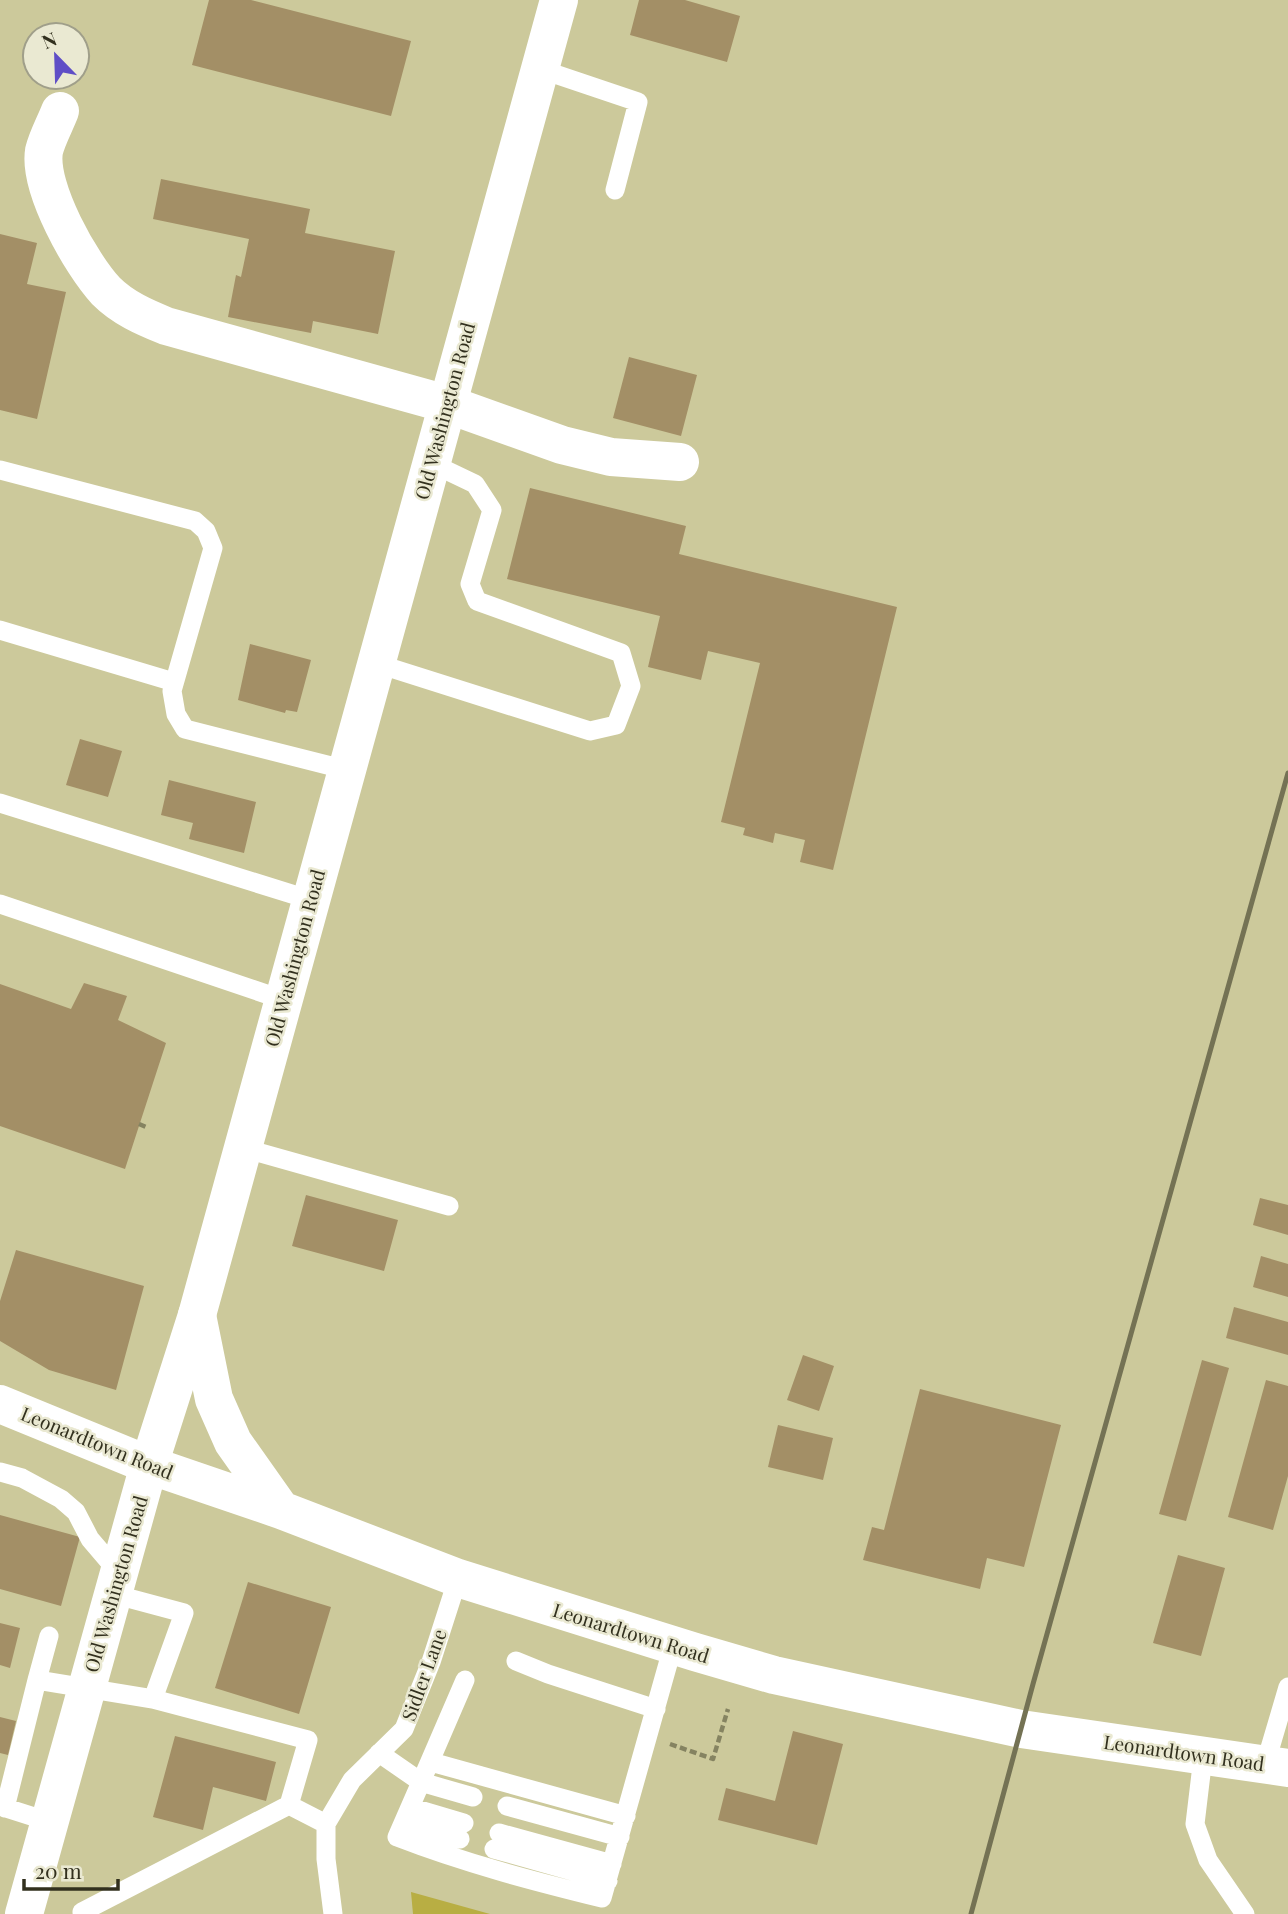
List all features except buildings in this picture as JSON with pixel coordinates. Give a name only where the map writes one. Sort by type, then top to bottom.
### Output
[{"type":"main road","name":"Old Washington Road","points":[[24,1914],[149,1465],[197,1315],[559,0]]},
{"type":"main road","points":[[60,111],[44,150],[49,188],[64,226],[89,268],[107,292],[133,312],[166,326],[447,404],[574,448],[611,457],[680,462]]},
{"type":"main road","points":[[197,1315],[214,1399],[233,1442],[281,1510]]},
{"type":"main road","name":"Leonardtown Road","points":[[0,1404],[149,1465],[281,1510],[519,1599],[774,1675],[1021,1729],[1276,1767]]},
{"type":"lane","points":[[540,69],[638,102],[615,190]]},
{"type":"lane","points":[[375,663],[590,731],[616,725],[631,686],[621,653],[477,601],[470,584],[492,510],[475,484],[431,463]]},
{"type":"lane","points":[[0,470],[195,521],[206,531],[213,548],[172,691],[176,714],[184,729],[347,770]]},
{"type":"lane","points":[[0,630],[174,682]]},
{"type":"lane","points":[[0,803],[311,900]]},
{"type":"lane","points":[[0,904],[284,1000]]},
{"type":"lane","points":[[243,1148],[449,1206]]},
{"type":"lane","points":[[0,1472],[22,1478],[61,1499],[76,1512],[116,1583],[184,1613],[153,1699]]},
{"type":"lane","name":"Sidler Lane","points":[[326,1824],[352,1780],[404,1729],[431,1662],[458,1577]]},
{"type":"lane","points":[[49,1636],[3,1807],[50,1822]]},
{"type":"lane","points":[[465,1680],[397,1838],[530,1881],[603,1898],[673,1646]]},
{"type":"lane","points":[[516,1661],[656,1709]]},
{"type":"lane","points":[[37,1680],[153,1699],[307,1740],[289,1805],[82,1912]]},
{"type":"lane","points":[[1276,1767],[1288,1687]]},
{"type":"lane","points":[[379,1753],[421,1782],[473,1797]]},
{"type":"lane","points":[[1203,1757],[1195,1824],[1208,1860],[1245,1914]]},
{"type":"lane","points":[[430,1762],[626,1816]]},
{"type":"lane","points":[[289,1805],[326,1824],[326,1859],[333,1914]]},
{"type":"lane","points":[[507,1806],[620,1837]]},
{"type":"lane","points":[[407,1815],[462,1831]]},
{"type":"lane","points":[[497,1841],[610,1872]]},
{"type":"path","points":[[139,1124],[146,1127]]},
{"type":"path","points":[[648,1737],[713,1759],[728,1709]]},
{"type":"shaded area","points":[[411,1892],[490,1914],[413,1914]]},
{"type":"railway","points":[[971,1914],[1288,773]]}]
